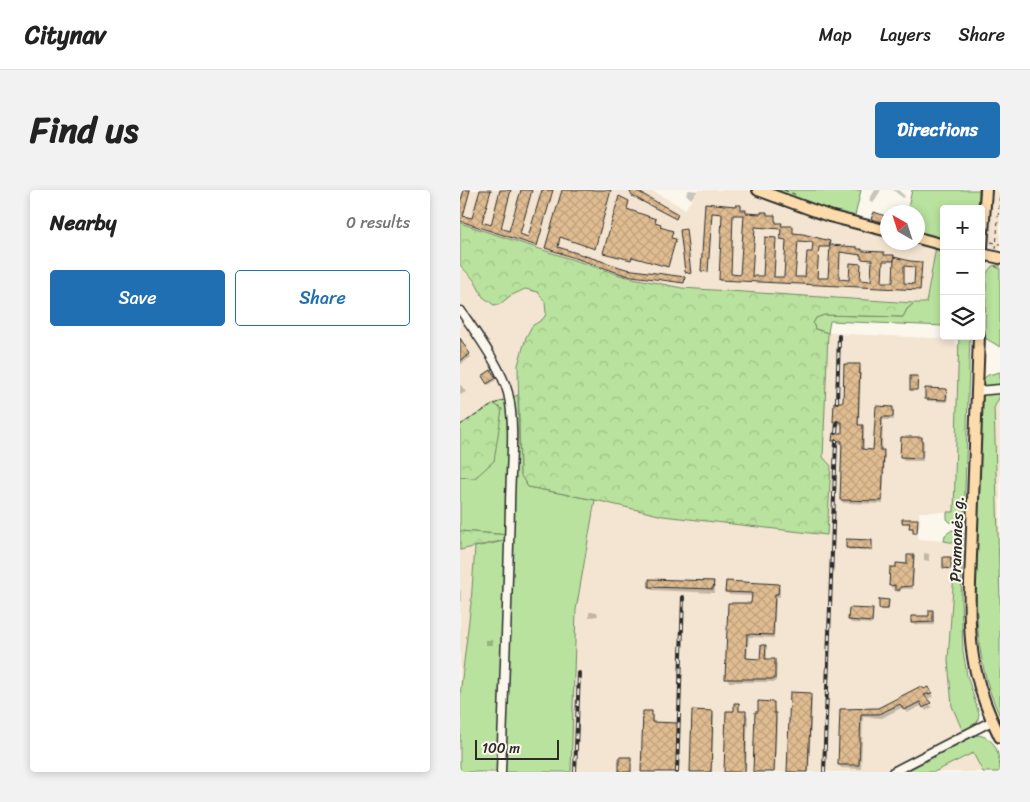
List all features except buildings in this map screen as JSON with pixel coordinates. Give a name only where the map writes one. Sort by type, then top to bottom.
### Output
[{"type":"main road","points":[[758,190],[829,216],[880,229]]},
{"type":"main road","points":[[985,205],[986,190]]},
{"type":"main road","points":[[925,240],[940,244]]},
{"type":"main road","points":[[985,255],[1000,258]]},
{"type":"main road","name":"Pramonės g.","points":[[979,340],[969,606],[976,672],[992,722],[1000,738]]},
{"type":"street","points":[[460,311],[475,331],[503,380],[509,398],[511,428],[510,539],[501,772]]},
{"type":"street","points":[[977,390],[1000,389]]},
{"type":"street","points":[[893,772],[992,722]]},
{"type":"path","points":[[996,244],[1000,190]]},
{"type":"path","points":[[985,241],[1000,244]]},
{"type":"path","points":[[460,425],[494,404],[509,398]]},
{"type":"shaded area","points":[[462,190],[651,190],[685,209],[699,190],[747,190],[830,221],[880,233],[880,250],[925,250],[925,245],[936,247],[926,303],[682,288],[623,276],[460,223],[460,197]]},
{"type":"shaded area","points":[[992,190],[1000,190],[1000,252],[994,251],[989,243]]},
{"type":"shaded area","points":[[460,265],[474,280],[483,297],[500,304],[510,296],[525,289],[538,292],[545,302],[546,314],[543,319],[532,326],[526,337],[518,365],[518,395],[494,404],[460,425]]},
{"type":"shaded area","points":[[828,333],[940,338],[940,340],[952,340],[959,346],[954,512],[919,512],[920,528],[918,528],[918,539],[956,542],[948,660],[952,706],[963,732],[883,772],[571,772],[576,610],[595,500],[663,516],[827,535],[831,467],[823,457]]},
{"type":"shaded area","points":[[1000,396],[1000,599],[994,408]]},
{"type":"shaded area","points":[[475,547],[471,603],[460,695],[460,550]]},
{"type":"shaded area","points":[[973,753],[983,772],[934,772]]},
{"type":"green space","points":[[768,190],[861,190],[854,220]]},
{"type":"green space","points":[[912,190],[979,190],[978,205],[940,205],[940,241],[925,238],[925,205],[909,205]]},
{"type":"green space","points":[[460,223],[623,276],[682,288],[914,303],[907,309],[903,317],[824,315],[816,318],[813,323],[815,329],[828,333],[823,457],[831,466],[827,535],[663,516],[528,487],[520,474],[518,365],[526,337],[532,326],[543,319],[546,314],[545,302],[538,292],[525,289],[510,296],[500,304],[494,305],[483,297],[474,280],[460,265]]},
{"type":"green space","points":[[936,247],[940,248],[940,326],[830,321],[828,333],[815,329],[813,323],[816,318],[824,315],[903,317],[907,309],[914,303],[926,303]]},
{"type":"green space","points":[[1000,265],[1000,347],[985,338],[986,274],[992,266]]},
{"type":"green space","points":[[959,340],[970,340],[964,520],[961,523],[950,522],[947,519],[947,512],[954,512]]},
{"type":"green space","points":[[1000,372],[1000,396],[994,408],[1000,599],[1000,716],[984,670],[977,623],[976,599],[982,383],[983,379],[988,375]]},
{"type":"green space","points":[[518,395],[520,473],[528,487],[595,500],[576,610],[571,772],[460,772],[460,695],[471,603],[475,547],[509,540],[509,535],[460,531],[460,477],[475,478],[497,433],[502,409],[494,404]]},
{"type":"green space","points":[[494,404],[502,409],[494,461],[475,478],[460,477],[460,425]]},
{"type":"green space","points":[[952,530],[963,532],[961,601],[963,651],[967,675],[979,714],[977,724],[963,732],[952,706],[948,660],[956,543],[944,541],[945,535]]},
{"type":"green space","points":[[460,531],[509,535],[510,539],[460,550]]},
{"type":"green space","points":[[976,735],[988,739],[996,748],[1000,772],[983,772],[973,753],[934,772],[905,772]]},
{"type":"railway","points":[[837,402],[839,336]]},
{"type":"railway","points":[[836,433],[837,422]]},
{"type":"railway","points":[[824,772],[836,441]]},
{"type":"railway","points":[[677,772],[683,597]]},
{"type":"railway","points":[[575,772],[579,673]]}]
